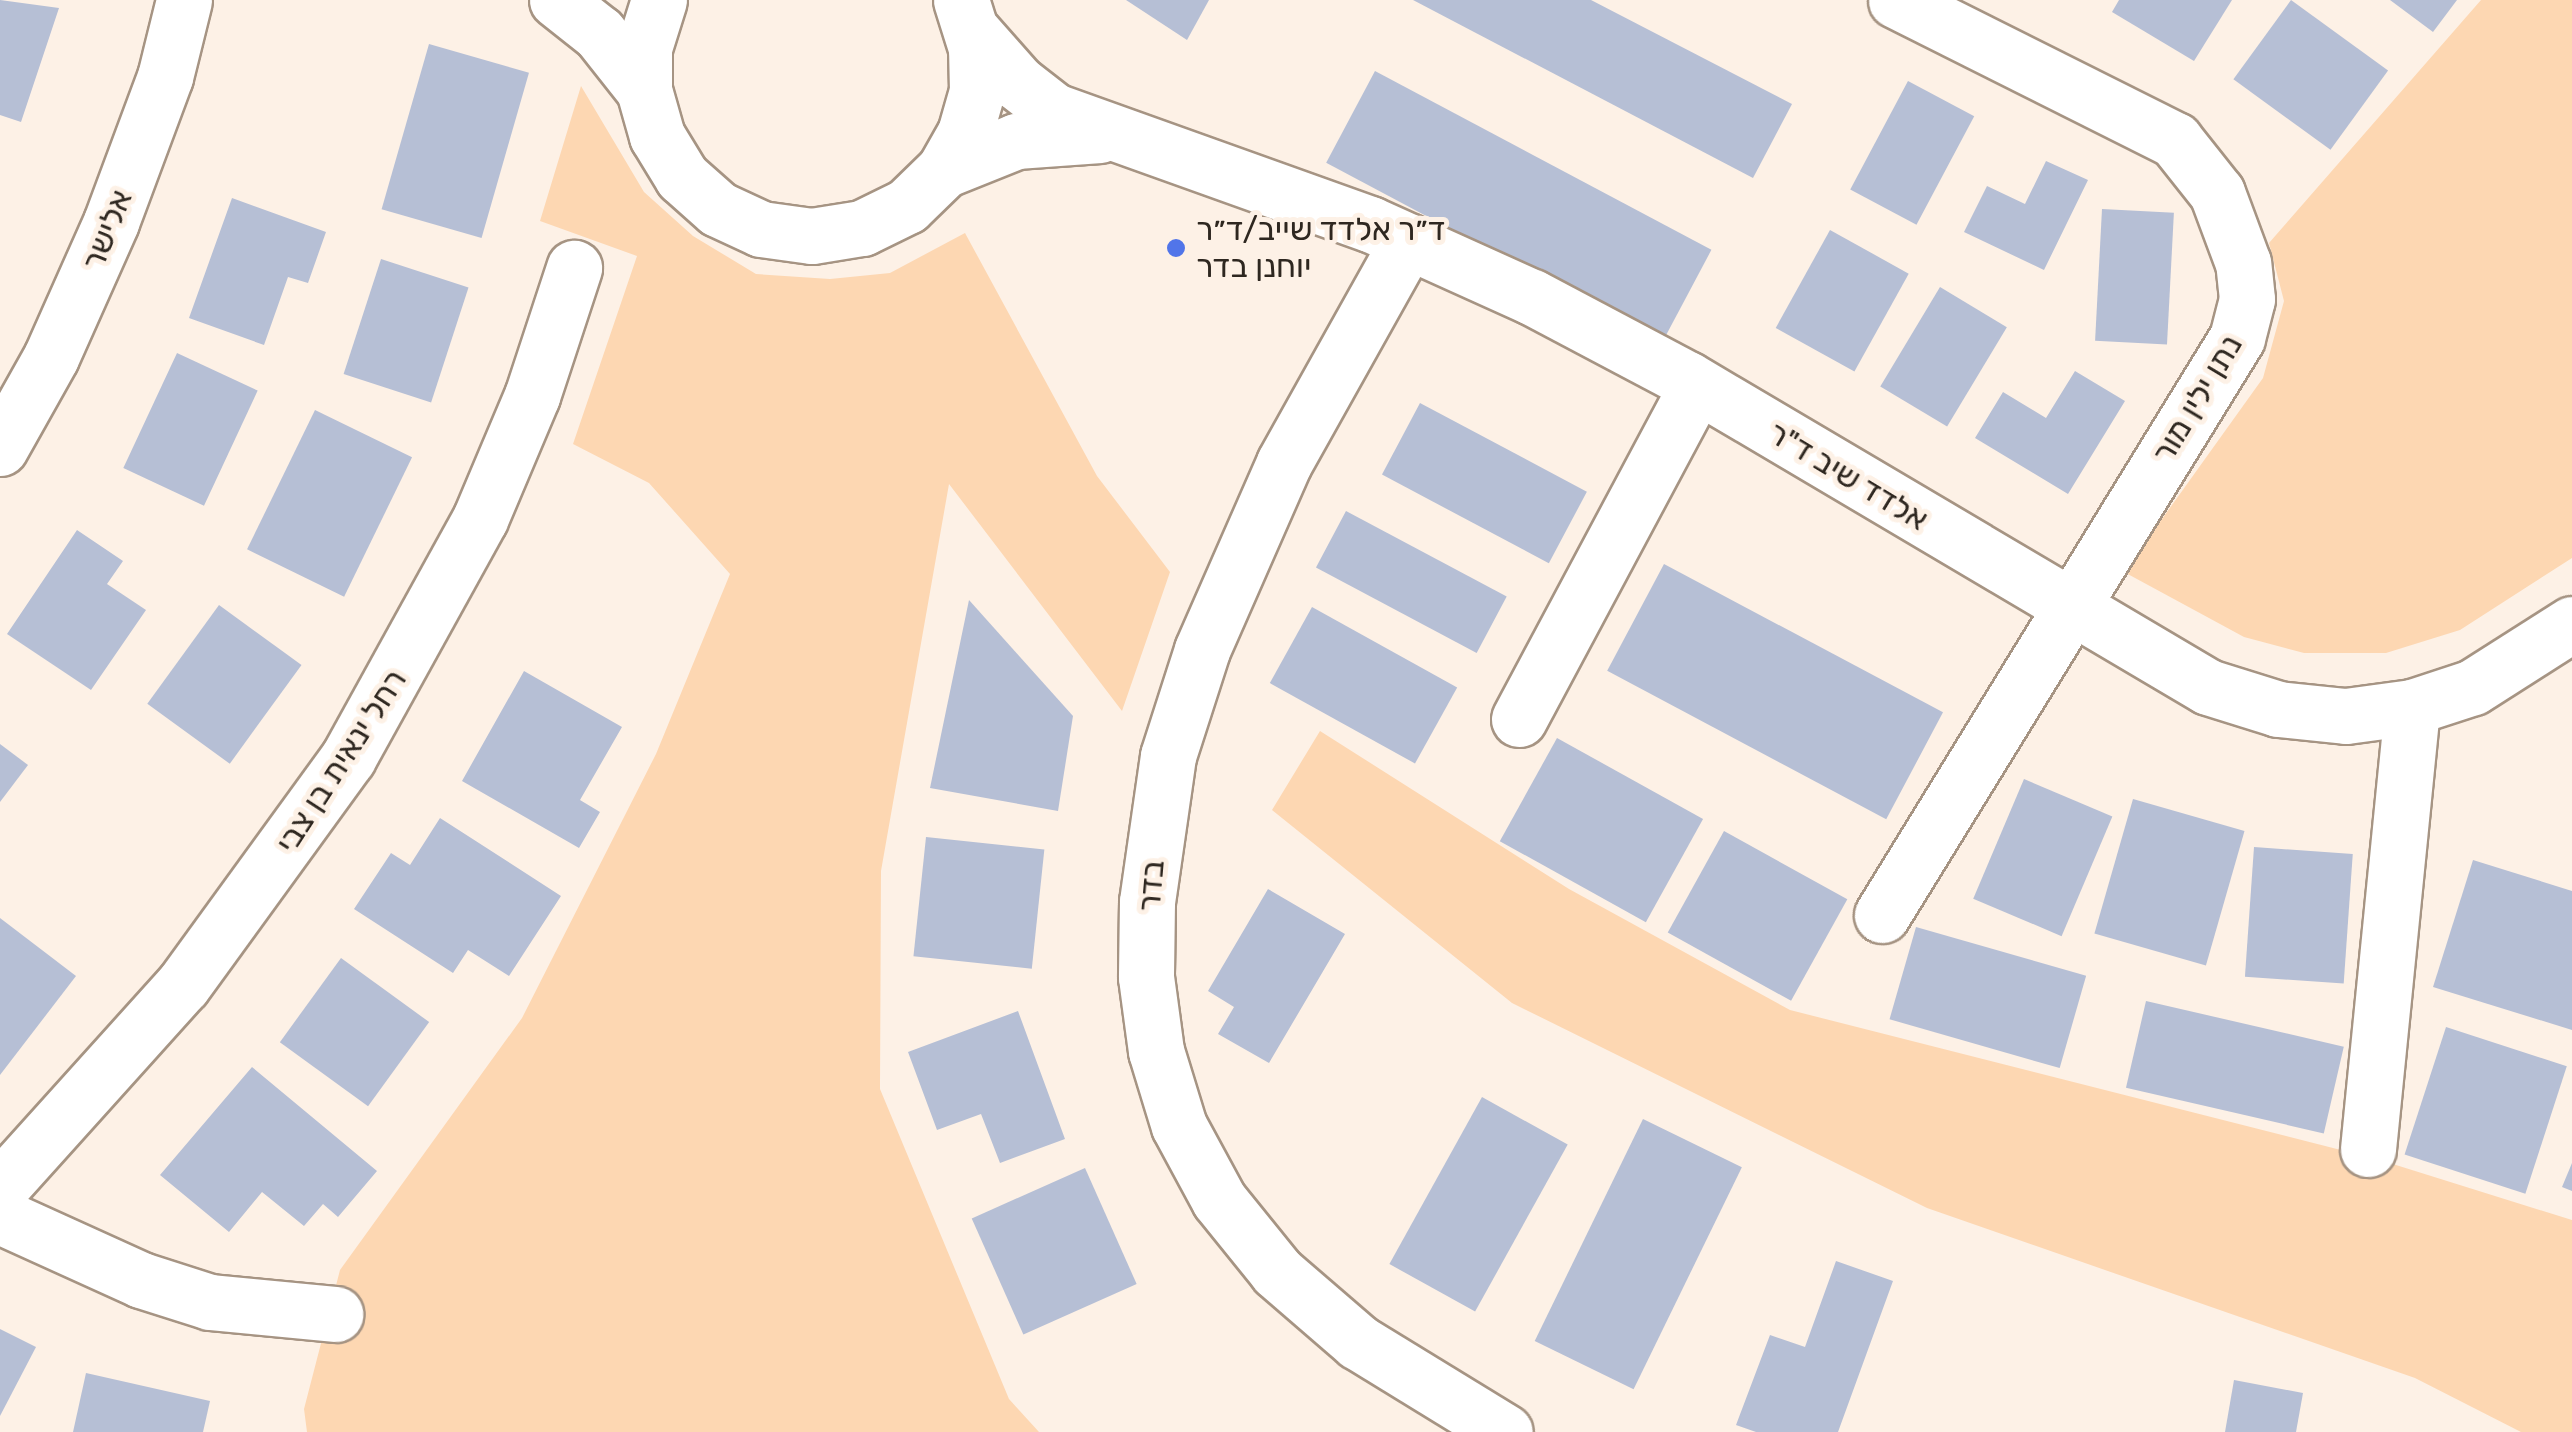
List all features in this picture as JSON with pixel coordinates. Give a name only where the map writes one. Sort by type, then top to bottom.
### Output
[{"type":"street","name":"אלישר","points":[[0,448],[51,357],[112,222],[165,77],[184,0]]},
{"type":"street","points":[[557,0],[599,33],[644,90]]},
{"type":"street","points":[[659,0],[644,48],[644,90],[657,136],[682,177],[718,209],[762,229],[812,236],[862,228],[907,206],[944,170],[966,134],[977,91],[967,16]]},
{"type":"street","name":"נתן ילין מור","points":[[1882,915],[2237,338],[2247,299],[2243,263],[2213,184],[2175,140],[1896,0]]},
{"type":"street","points":[[967,16],[1035,98],[1118,137]]},
{"type":"street","points":[[944,170],[1016,141],[1118,137]]},
{"type":"street","name":"אלדד שיב ד\"ר","points":[[1118,137],[1286,192],[1408,241],[1696,384],[2208,687],[2278,709],[2346,716],[2412,707],[2474,686],[2572,624]]},
{"type":"street","name":"בדר","points":[[1408,241],[1284,463],[1202,650],[1165,774],[1148,902],[1146,976],[1156,1051],[1179,1126],[1218,1200],[1277,1272],[1358,1342],[1505,1432]]},
{"type":"street","name":"רחל ינאית בן צבי","points":[[0,1188],[183,985],[348,758],[480,520],[532,396],[574,268]]},
{"type":"street","points":[[1519,719],[1696,384]]},
{"type":"street","points":[[2368,1149],[2412,707]]},
{"type":"street","points":[[0,1216],[192,1297],[247,1309],[335,1314]]},
{"type":"shaded area","points":[[2481,0],[2572,0],[2572,558],[2460,630],[2386,653],[2304,653],[2244,637],[2124,572],[2263,378],[2284,301],[2269,243]]},
{"type":"shaded area","points":[[581,86],[644,192],[693,236],[756,274],[830,279],[890,273],[965,233],[1097,476],[1170,572],[1122,711],[949,484],[881,871],[880,1089],[1009,1399],[1039,1432],[307,1432],[304,1409],[340,1270],[522,1018],[656,754],[730,574],[649,483],[573,444],[637,256],[540,221]]},
{"type":"shaded area","points":[[1320,731],[1569,889],[1790,1010],[2380,1160],[2572,1220],[2572,1432],[2521,1432],[2415,1378],[1927,1208],[1512,1003],[1272,810]]},
{"type":"building","points":[[0,0],[59,8],[21,122],[0,115]]},
{"type":"building","points":[[1126,0],[1209,0],[1187,40]]},
{"type":"building","points":[[1413,0],[1591,0],[1792,104],[1753,178]]},
{"type":"building","points":[[2119,0],[2232,0],[2194,61],[2112,12]]},
{"type":"building","points":[[2291,0],[2388,71],[2330,150],[2233,79]]},
{"type":"building","points":[[2390,0],[2457,0],[2433,32]]},
{"type":"building","points":[[429,44],[529,73],[482,238],[382,209]]},
{"type":"building","points":[[1375,71],[1711,250],[1663,342],[1326,163]]},
{"type":"building","points":[[1908,81],[1974,116],[1916,225],[1850,190]]},
{"type":"building","points":[[2046,161],[2088,180],[2044,270],[1964,232],[1987,186],[2025,204]]},
{"type":"building","points":[[232,198],[326,232],[308,283],[288,277],[264,345],[189,318]]},
{"type":"building","points":[[2102,209],[2174,213],[2167,345],[2095,341]]},
{"type":"building","points":[[1830,230],[1909,274],[1854,372],[1776,328]]},
{"type":"building","points":[[381,259],[468,287],[431,403],[344,374]]},
{"type":"building","points":[[1940,287],[2007,327],[1947,427],[1880,386]]},
{"type":"building","points":[[177,353],[258,391],[204,506],[123,468]]},
{"type":"building","points":[[2075,371],[2125,401],[2068,494],[1975,438],[2003,392],[2046,418]]},
{"type":"building","points":[[1420,403],[1587,492],[1549,563],[1382,475]]},
{"type":"building","points":[[315,410],[412,457],[344,597],[247,549]]},
{"type":"building","points":[[1346,511],[1507,596],[1477,653],[1316,568]]},
{"type":"building","points":[[77,530],[123,561],[107,584],[146,610],[91,690],[7,634]]},
{"type":"building","points":[[1664,564],[1943,712],[1886,819],[1607,671]]},
{"type":"building","points":[[969,600],[1073,716],[1058,811],[930,788]]},
{"type":"building","points":[[219,605],[302,665],[230,764],[147,704]]},
{"type":"building","points":[[1312,607],[1457,687],[1415,764],[1270,683]]},
{"type":"building","points":[[524,671],[622,727],[580,800],[600,812],[579,848],[462,781]]},
{"type":"building","points":[[1557,738],[1703,819],[1646,922],[1500,841]]},
{"type":"building","points":[[0,744],[28,765],[0,802]]},
{"type":"building","points":[[2024,779],[2112,817],[2062,936],[1973,899]]},
{"type":"building","points":[[2133,799],[2245,831],[2206,966],[2094,934]]},
{"type":"building","points":[[440,818],[561,896],[509,976],[468,950],[453,973],[354,909],[391,853],[410,865]]},
{"type":"building","points":[[1724,831],[1847,899],[1791,1001],[1668,932]]},
{"type":"building","points":[[926,837],[1044,849],[1032,969],[913,956]]},
{"type":"building","points":[[2254,847],[2353,854],[2344,984],[2245,977]]},
{"type":"building","points":[[2473,860],[2572,891],[2572,1030],[2433,987]]},
{"type":"building","points":[[1268,889],[1345,934],[1269,1063],[1218,1034],[1234,1007],[1208,991]]},
{"type":"building","points":[[0,918],[76,976],[0,1075]]},
{"type":"building","points":[[1916,927],[2086,976],[2060,1068],[1890,1019]]},
{"type":"building","points":[[341,958],[429,1022],[368,1106],[280,1042]]},
{"type":"building","points":[[2146,1001],[2344,1047],[2324,1133],[2126,1088]]},
{"type":"building","points":[[1018,1011],[1065,1139],[1000,1163],[981,1114],[937,1130],[908,1052]]},
{"type":"building","points":[[2446,1027],[2567,1066],[2525,1194],[2405,1154]]},
{"type":"building","points":[[252,1067],[377,1171],[338,1217],[323,1204],[304,1226],[262,1192],[229,1232],[160,1175]]},
{"type":"building","points":[[1482,1097],[1568,1145],[1475,1312],[1389,1264]]},
{"type":"building","points":[[1643,1119],[1742,1167],[1634,1389],[1535,1341]]},
{"type":"building","points":[[2572,1163],[2572,1191],[2562,1187]]},
{"type":"building","points":[[1085,1168],[1137,1284],[1023,1334],[972,1218]]},
{"type":"building","points":[[1836,1261],[1893,1281],[1838,1432],[1756,1432],[1736,1425],[1770,1335],[1805,1347]]},
{"type":"building","points":[[0,1329],[36,1347],[0,1416]]},
{"type":"building","points":[[86,1373],[210,1401],[203,1432],[73,1432]]},
{"type":"building","points":[[2234,1380],[2303,1393],[2296,1432],[2225,1432]]},
{"type":"place","name":"ד״ר אלדד שייב/ד״ר יוחנן בדר","points":[[1176,248]]}]
